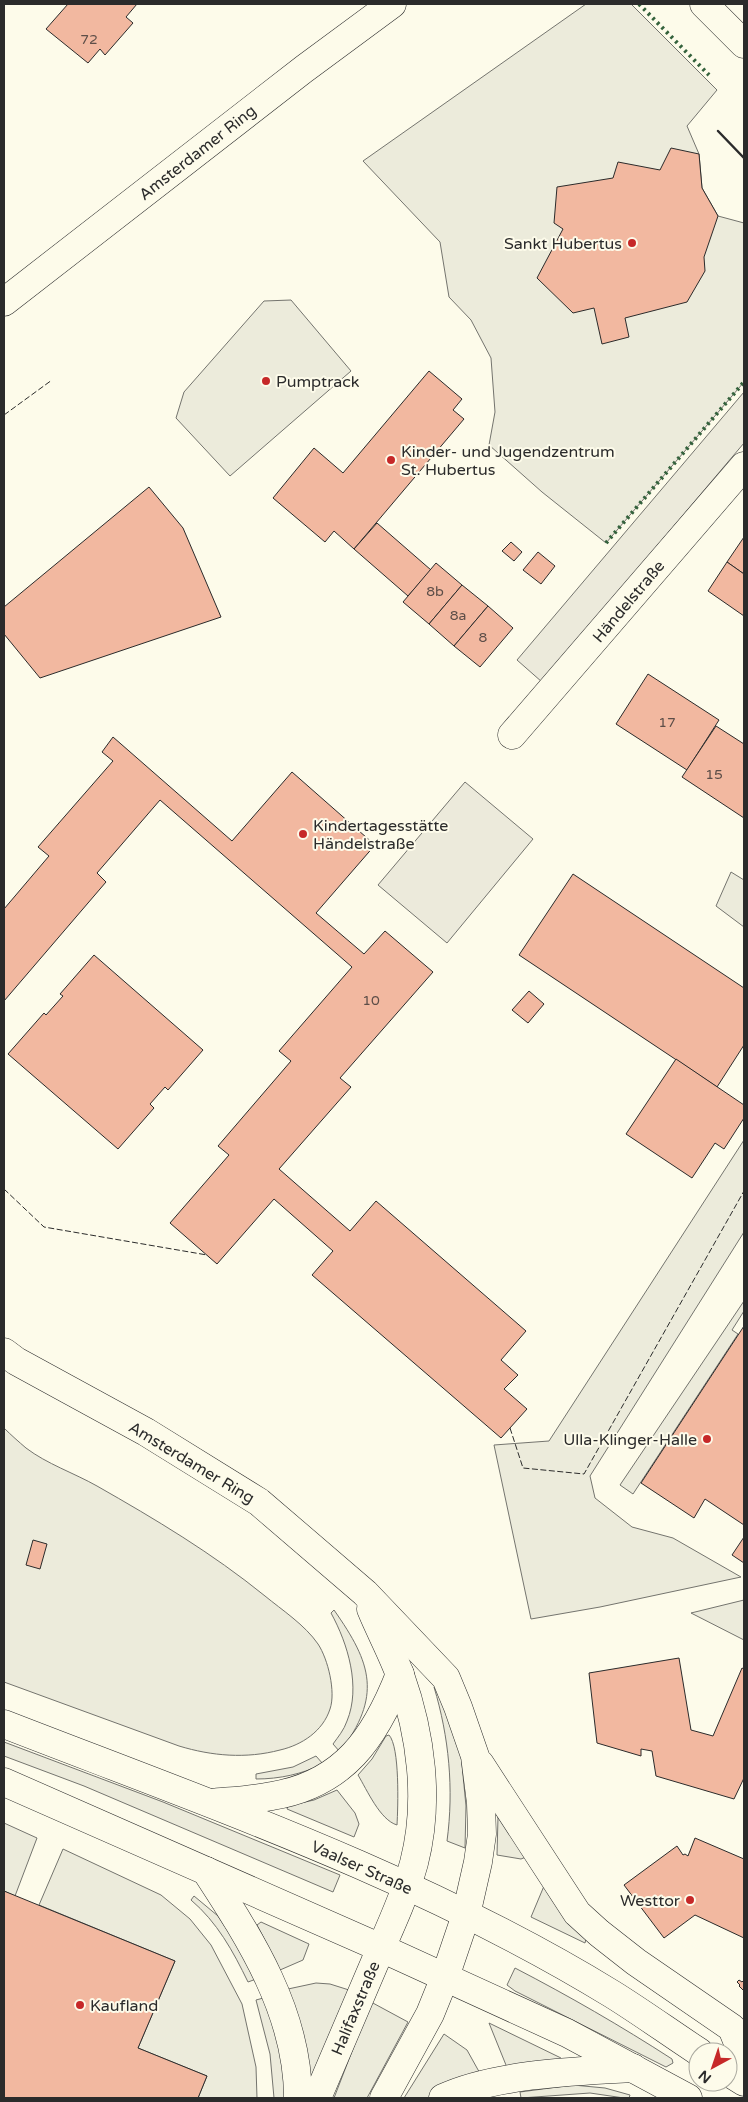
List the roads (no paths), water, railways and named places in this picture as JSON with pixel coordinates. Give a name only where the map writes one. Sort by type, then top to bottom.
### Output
[{"type":"main road","name":"Amsterdamer Ring","points":[[4,302],[304,69],[392,4]]},
{"type":"main road","points":[[704,4],[744,44]]},
{"type":"main road","name":"Händelstraße","points":[[512,735],[744,466]]},
{"type":"main road","name":"Amsterdamer Ring","points":[[4,1352],[16,1361],[146,1432],[259,1502],[365,1594],[446,1678],[475,1756],[481,1803],[482,1834],[478,1862],[466,1915],[444,1977]]},
{"type":"main road","name":"Amsterdamer Ring","points":[[365,1594],[400,1674],[416,1734],[422,1792],[418,1842],[414,1864],[394,1918]]},
{"type":"main road","points":[[209,1803],[272,1796],[296,1791],[319,1781],[339,1769],[370,1735],[382,1716],[400,1674]]},
{"type":"main road","name":"Vaalser Straße","points":[[4,1724],[209,1803],[356,1863],[406,1886],[526,1946],[612,1994],[688,2045]]},
{"type":"main road","points":[[475,1756],[577,1913],[636,1962],[732,2028],[744,2058]]},
{"type":"main road","points":[[4,1782],[381,1948],[567,2033],[688,2098]]},
{"type":"main road","points":[[206,1872],[250,1940],[272,1981],[284,2016],[292,2051],[298,2098]]},
{"type":"main road","name":"Halifaxstraße","points":[[317,2098],[394,1918]]},
{"type":"main road","points":[[384,2098],[430,2014],[444,1977]]},
{"type":"main road","points":[[443,2098],[478,2085],[565,2073],[634,2068]]},
{"type":"place","name":"Sankt Hubertus","points":[[632,243]]},
{"type":"place","name":"Pumptrack","points":[[266,381]]},
{"type":"place","name":"Kinder- und Jugendzentrum St. Hubertus","points":[[391,460]]},
{"type":"place","name":"Kindertagesstätte Händelstraße","points":[[303,834]]},
{"type":"place","name":"Ulla-Klinger-Halle","points":[[707,1439]]},
{"type":"place","name":"Westtor","points":[[690,1900]]},
{"type":"place","name":"Kaufland","points":[[80,2005]]}]
